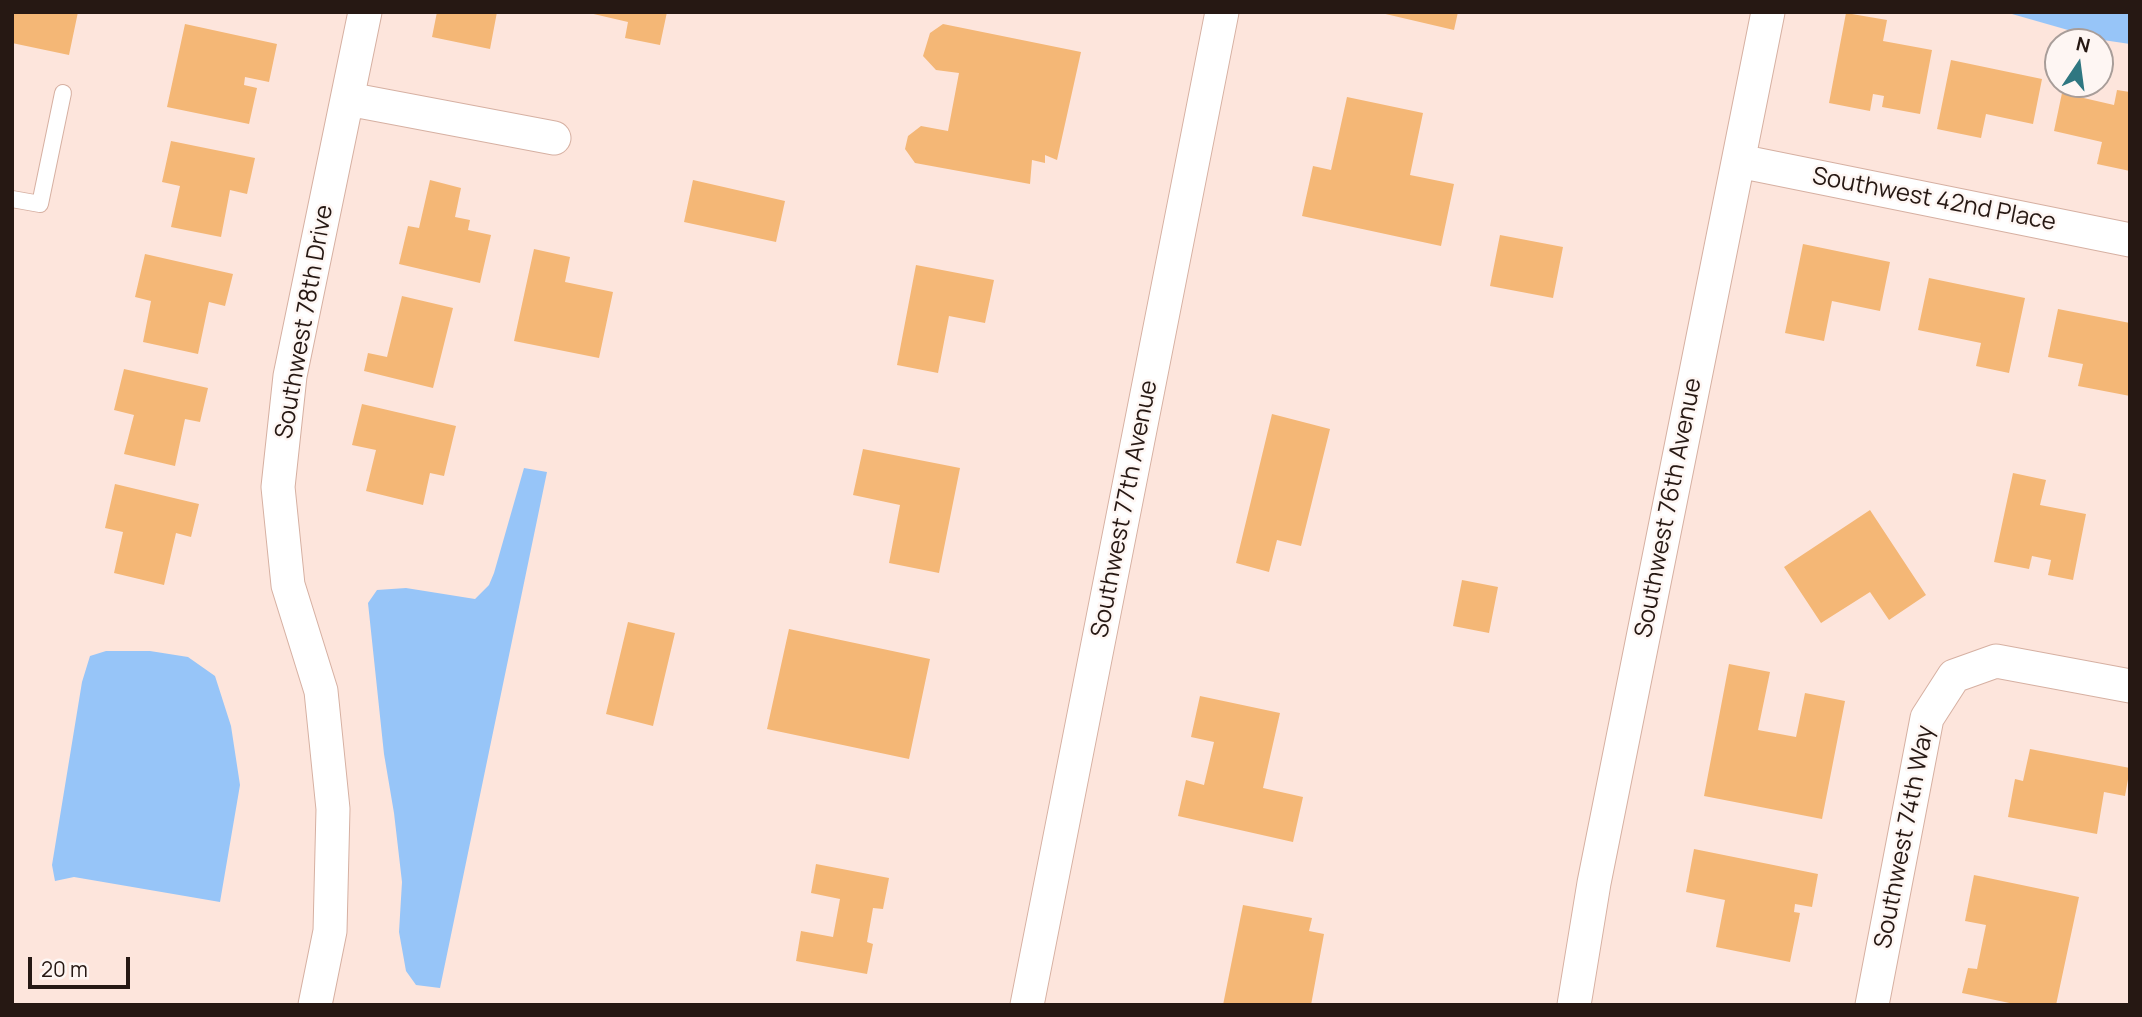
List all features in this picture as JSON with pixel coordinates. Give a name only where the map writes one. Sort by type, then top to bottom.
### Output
[{"type":"street","name":"Southwest 78th Drive","points":[[315,1005],[330,931],[333,808],[321,691],[288,585],[278,487],[290,376],[366,12]]},
{"type":"street","name":"Southwest 77th Avenue","points":[[1027,1005],[1222,12]]},
{"type":"street","name":"Southwest 76th Avenue","points":[[1574,1005],[1594,883],[1768,12]]},
{"type":"street","points":[[348,99],[554,138]]},
{"type":"street","name":"Southwest 42nd Place","points":[[1739,161],[2130,240]]},
{"type":"street","name":"Southwest 74th Way","points":[[1872,1005],[1927,718],[1954,676],[1997,661],[2130,686]]},
{"type":"lane","points":[[12,199],[40,204],[63,93]]},
{"type":"water","points":[[2005,12],[2130,12],[2130,44],[2114,42],[2114,28],[2061,28]]},
{"type":"water","points":[[524,468],[547,472],[440,988],[416,985],[406,971],[399,932],[402,882],[384,754],[368,603],[377,590],[406,588],[475,599],[489,585],[494,573]]},
{"type":"water","points":[[106,651],[150,651],[188,657],[215,676],[231,726],[240,785],[220,902],[74,877],[55,881],[52,865],[82,682],[90,656]]},
{"type":"building","points":[[12,12],[78,12],[69,55],[12,43]]},
{"type":"building","points":[[437,12],[497,12],[490,49],[432,37]]},
{"type":"building","points":[[585,12],[667,12],[660,45],[625,38],[628,22]]},
{"type":"building","points":[[1377,12],[1458,12],[1454,30]]},
{"type":"building","points":[[1846,13],[1887,20],[1883,41],[1932,50],[1920,114],[1882,107],[1884,96],[1873,94],[1870,111],[1829,103]]},
{"type":"building","points":[[185,24],[277,44],[269,82],[245,77],[244,85],[257,88],[249,124],[167,107]]},
{"type":"building","points":[[943,24],[1081,52],[1057,160],[1045,155],[1045,163],[1032,160],[1030,184],[915,163],[905,149],[908,136],[921,126],[948,131],[959,73],[936,70],[923,56],[930,33]]},
{"type":"building","points":[[1951,60],[2042,79],[2033,124],[1986,114],[1981,138],[1937,129]]},
{"type":"building","points":[[2117,90],[2130,92],[2130,171],[2097,164],[2102,142],[2054,131],[2061,98],[2084,98],[2114,105]]},
{"type":"building","points":[[1347,97],[1423,113],[1410,175],[1454,184],[1441,246],[1302,216],[1313,166],[1331,170]]},
{"type":"building","points":[[171,141],[255,158],[247,194],[230,190],[221,237],[171,227],[180,186],[162,182]]},
{"type":"building","points":[[430,180],[461,188],[455,217],[470,220],[468,230],[491,235],[480,283],[399,264],[408,226],[419,228]]},
{"type":"building","points":[[693,180],[785,201],[776,242],[684,222]]},
{"type":"building","points":[[1500,235],[1563,247],[1553,298],[1490,286]]},
{"type":"building","points":[[1803,244],[1890,262],[1880,311],[1832,301],[1824,341],[1785,333]]},
{"type":"building","points":[[534,249],[570,257],[565,282],[613,292],[599,358],[514,341]]},
{"type":"building","points":[[145,254],[233,274],[225,306],[209,302],[198,354],[143,342],[151,301],[135,297]]},
{"type":"building","points":[[916,265],[994,280],[985,323],[949,316],[938,373],[897,365]]},
{"type":"building","points":[[1929,278],[2025,298],[2009,373],[1976,366],[1981,343],[1918,330]]},
{"type":"building","points":[[402,296],[453,308],[433,388],[364,371],[368,353],[387,357]]},
{"type":"building","points":[[2058,309],[2130,323],[2130,396],[2078,386],[2083,364],[2048,357]]},
{"type":"building","points":[[124,369],[208,388],[200,422],[185,419],[175,466],[124,454],[134,415],[114,410]]},
{"type":"building","points":[[362,404],[456,426],[444,476],[430,473],[423,505],[366,491],[376,450],[352,445]]},
{"type":"building","points":[[1272,414],[1330,429],[1301,546],[1277,540],[1269,572],[1236,563]]},
{"type":"building","points":[[863,449],[960,468],[939,573],[889,563],[900,505],[853,495]]},
{"type":"building","points":[[2013,473],[2046,480],[2040,505],[2086,514],[2073,580],[2048,575],[2051,560],[2032,556],[2029,569],[1994,562]]},
{"type":"building","points":[[115,484],[199,504],[191,537],[176,533],[164,585],[114,573],[123,532],[105,528]]},
{"type":"building","points":[[1870,510],[1926,595],[1889,620],[1870,592],[1821,623],[1784,567]]},
{"type":"building","points":[[1462,580],[1498,587],[1489,633],[1453,626]]},
{"type":"building","points":[[628,622],[675,633],[653,726],[606,714]]},
{"type":"building","points":[[789,629],[930,659],[909,759],[767,729]]},
{"type":"building","points":[[1729,664],[1770,672],[1758,730],[1796,737],[1805,693],[1845,701],[1822,819],[1704,796]]},
{"type":"building","points":[[1200,696],[1280,713],[1263,788],[1303,797],[1293,842],[1178,816],[1186,780],[1204,785],[1214,742],[1191,737]]},
{"type":"building","points":[[2030,749],[2130,768],[2125,796],[2104,792],[2097,834],[2008,817],[2015,779],[2023,781]]},
{"type":"building","points":[[1694,849],[1818,874],[1812,907],[1795,904],[1794,912],[1800,913],[1790,962],[1716,947],[1725,900],[1686,892]]},
{"type":"building","points":[[816,864],[889,878],[883,909],[873,908],[867,942],[873,944],[867,974],[796,961],[801,931],[833,937],[840,899],[811,893]]},
{"type":"building","points":[[1974,875],[2079,897],[2056,1005],[2019,1005],[1962,993],[1968,968],[1977,969],[1986,925],[1965,921]]},
{"type":"building","points":[[1243,905],[1312,918],[1309,931],[1324,934],[1311,1005],[1223,1005]]}]
